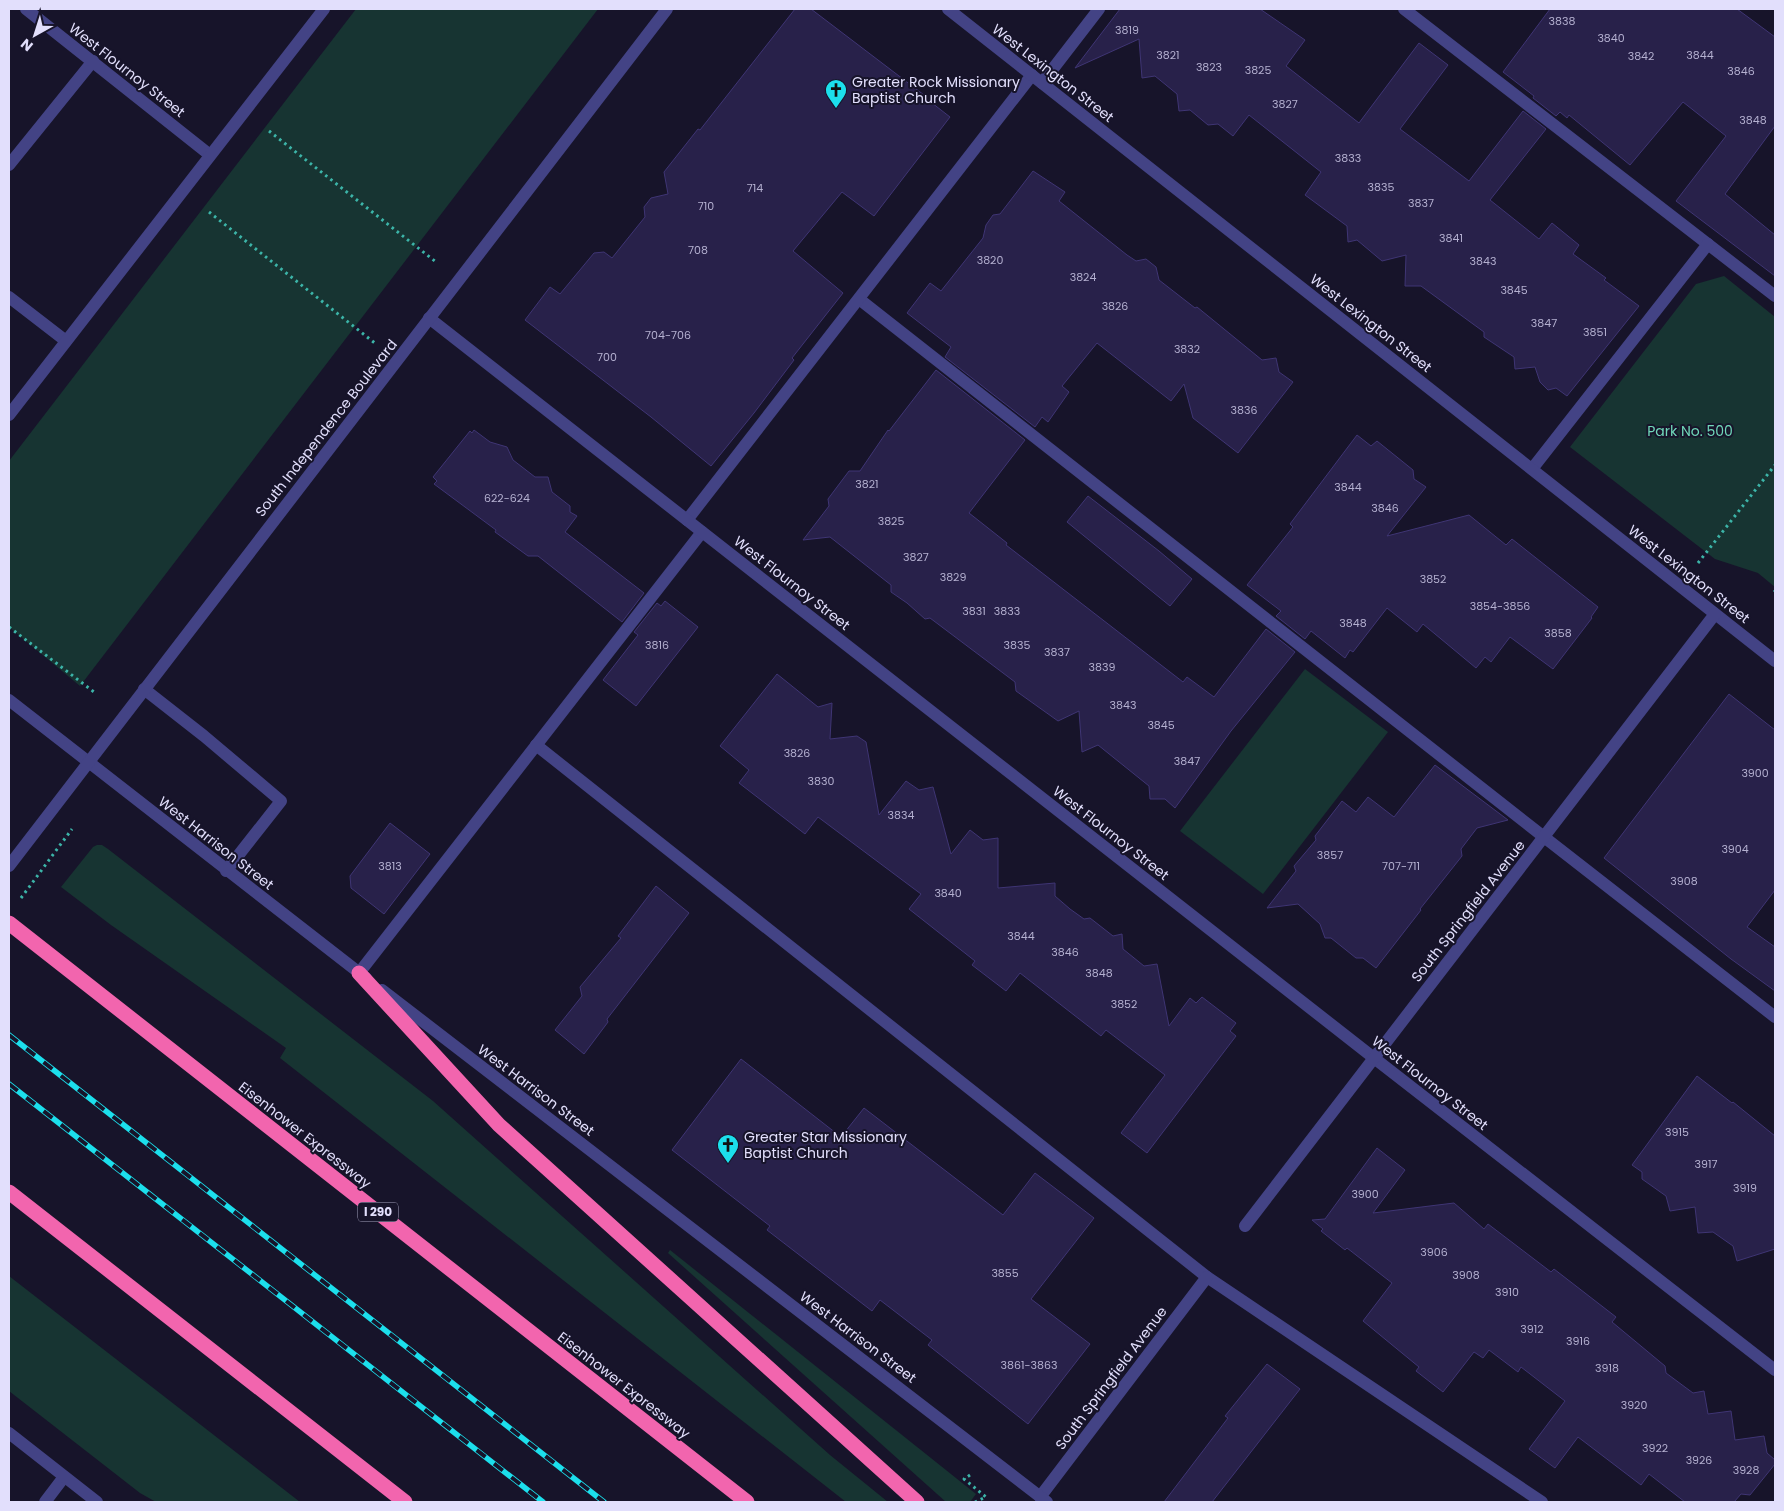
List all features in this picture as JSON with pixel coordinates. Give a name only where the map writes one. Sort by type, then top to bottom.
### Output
[{"type":"highway","name":"Eisenhower Expressway","points":[[9,923],[747,1502]]},
{"type":"highway","points":[[359,973],[499,1125],[917,1502]]},
{"type":"highway","points":[[9,1192],[405,1502]]},
{"type":"street","name":"West Flournoy Street","points":[[26,9],[210,155]]},
{"type":"street","points":[[9,415],[324,9]]},
{"type":"street","name":"South Independence Boulevard","points":[[9,866],[667,9]]},
{"type":"street","name":"West Lexington Street","points":[[948,9],[1775,661]]},
{"type":"street","points":[[687,520],[859,299],[1037,79],[1099,9]]},
{"type":"street","points":[[1404,9],[1775,296]]},
{"type":"street","points":[[9,165],[92,61]]},
{"type":"street","points":[[1532,470],[1708,244]]},
{"type":"street","points":[[9,297],[66,341]]},
{"type":"street","points":[[859,299],[1775,1017]]},
{"type":"street","name":"West Flournoy Street","points":[[430,318],[1775,1370]]},
{"type":"street","points":[[359,973],[702,532]]},
{"type":"street","name":"South Springfield Avenue","points":[[1245,1226],[1715,614]]},
{"type":"street","points":[[144,689],[204,736],[281,801],[226,871]]},
{"type":"street","name":"West Harrison Street","points":[[9,700],[226,871],[1044,1500]]},
{"type":"street","points":[[536,745],[1206,1277],[1542,1502]]},
{"type":"street","name":"South Springfield Avenue","points":[[1044,1500],[1206,1277]]},
{"type":"street","points":[[9,1433],[97,1502]]},
{"type":"street","points":[[45,1502],[64,1477]]},
{"type":"path","points":[[269,131],[436,262]]},
{"type":"path","points":[[209,212],[376,344]]},
{"type":"path","points":[[1698,563],[1775,465]]},
{"type":"path","points":[[9,627],[94,692]]},
{"type":"path","points":[[20,899],[42,870]]},
{"type":"path","points":[[972,1474],[964,1479],[986,1496],[977,1502]]},
{"type":"green space","points":[[356,9],[598,9],[80,686],[9,627],[9,461]]},
{"type":"green space","name":"Park No. 500","points":[[1724,276],[1775,317],[1775,587],[1758,573],[1715,559],[1570,447],[1696,284]]},
{"type":"green space","points":[[1305,669],[1388,732],[1263,894],[1180,831]]},
{"type":"green space","points":[[102,845],[108,849],[433,1101],[830,1455],[888,1502],[846,1502],[280,1058],[286,1048],[111,925],[61,887],[93,847]]},
{"type":"green space","points":[[670,1250],[976,1494],[970,1502],[946,1502],[668,1253]]},
{"type":"green space","points":[[9,1276],[300,1502],[156,1502],[140,1493],[9,1391]]},
{"type":"building","points":[[795,9],[811,9],[950,117],[874,216],[842,192],[793,251],[843,293],[792,358],[794,360],[754,413],[711,466],[525,320],[550,287],[560,294],[594,253],[604,252],[612,258],[645,217],[644,207],[651,198],[668,194],[664,172],[698,129],[700,130]]},
{"type":"building","points":[[1120,9],[1260,9],[1305,40],[1286,66],[1359,123],[1419,43],[1448,65],[1400,129],[1469,181],[1523,111],[1546,129],[1490,200],[1539,239],[1552,223],[1579,245],[1573,254],[1606,278],[1604,280],[1639,306],[1567,396],[1556,388],[1548,390],[1540,382],[1535,367],[1515,369],[1514,357],[1484,337],[1484,332],[1421,286],[1405,286],[1406,255],[1382,261],[1357,240],[1348,242],[1347,226],[1305,195],[1321,172],[1249,115],[1233,136],[1218,124],[1208,125],[1190,110],[1179,111],[1177,94],[1155,76],[1142,78],[1139,39],[1075,68]]},
{"type":"building","points":[[1550,9],[1737,9],[1775,37],[1775,126],[1725,194],[1775,235],[1775,276],[1676,201],[1726,136],[1683,102],[1630,165],[1569,115],[1567,118],[1560,112],[1556,116],[1503,72]]},
{"type":"building","points":[[1033,171],[1065,192],[1059,201],[1136,261],[1146,259],[1156,267],[1159,280],[1195,308],[1197,307],[1262,360],[1276,358],[1279,372],[1293,382],[1238,453],[1193,418],[1184,384],[1171,401],[1097,343],[1062,386],[1069,392],[1048,422],[1042,417],[1035,427],[945,357],[951,347],[907,313],[930,283],[941,291],[983,238],[986,225],[993,215],[1000,214]]},
{"type":"building","points":[[936,370],[1025,440],[969,513],[1007,543],[1006,545],[1183,682],[1187,677],[1214,697],[1266,629],[1295,652],[1231,731],[1175,808],[1165,799],[1150,799],[1149,786],[1098,745],[1082,752],[1079,711],[1058,721],[1016,691],[1015,682],[930,618],[925,619],[891,592],[891,585],[830,537],[803,540],[829,506],[828,499],[849,471],[860,471],[888,430]]},
{"type":"building","points":[[474,430],[490,442],[507,447],[513,460],[535,477],[548,477],[552,492],[570,506],[570,512],[577,516],[565,532],[644,593],[622,622],[538,556],[528,556],[434,484],[437,481],[433,477],[470,431],[472,433]]},
{"type":"building","points":[[1357,435],[1371,446],[1377,441],[1413,470],[1414,479],[1426,487],[1387,536],[1469,515],[1506,545],[1512,539],[1598,607],[1592,618],[1553,669],[1510,637],[1491,662],[1485,657],[1476,668],[1423,624],[1417,632],[1387,608],[1353,652],[1350,650],[1345,658],[1311,631],[1305,639],[1276,616],[1281,611],[1247,585],[1293,527],[1290,524]]},
{"type":"building","points":[[1088,496],[1192,579],[1170,606],[1067,522]]},
{"type":"building","points":[[665,601],[698,627],[636,706],[603,680],[638,635],[634,632],[657,603],[661,606]]},
{"type":"building","points":[[777,674],[818,707],[832,703],[830,739],[857,736],[866,742],[879,815],[906,781],[919,790],[933,787],[951,854],[970,830],[983,840],[998,838],[998,888],[1055,883],[1055,896],[1070,909],[1084,919],[1090,918],[1113,936],[1122,934],[1123,949],[1144,966],[1157,964],[1169,1026],[1190,998],[1196,1003],[1202,997],[1236,1023],[1230,1031],[1236,1036],[1147,1153],[1121,1133],[1165,1075],[1106,1030],[1101,1036],[1020,973],[1006,991],[972,965],[975,961],[909,909],[921,894],[818,817],[805,834],[739,783],[749,770],[720,746]]},
{"type":"building","points":[[1729,694],[1775,730],[1775,890],[1747,927],[1775,947],[1775,991],[1731,959],[1604,858]]},
{"type":"building","points":[[1435,765],[1508,820],[1477,828],[1461,849],[1462,856],[1376,968],[1363,958],[1356,958],[1331,938],[1325,938],[1320,924],[1298,904],[1267,908],[1296,871],[1294,866],[1316,840],[1315,836],[1342,801],[1356,812],[1368,797],[1394,817]]},
{"type":"building","points":[[390,823],[430,854],[384,914],[351,888],[350,876]]},
{"type":"building","points":[[656,886],[689,913],[607,1019],[608,1022],[584,1054],[555,1030],[582,996],[580,987],[621,938],[618,936]]},
{"type":"building","points":[[741,1059],[841,1137],[864,1108],[1003,1215],[1035,1173],[1094,1218],[1031,1299],[1090,1344],[1028,1424],[928,1345],[932,1340],[880,1300],[872,1311],[767,1230],[770,1226],[672,1150]]},
{"type":"building","points":[[1697,1076],[1775,1136],[1775,1249],[1737,1261],[1733,1246],[1713,1232],[1698,1233],[1695,1207],[1670,1211],[1666,1196],[1642,1179],[1642,1172],[1632,1165]]},
{"type":"building","points":[[1377,1148],[1405,1170],[1373,1213],[1454,1203],[1484,1229],[1488,1224],[1551,1272],[1554,1269],[1616,1317],[1612,1322],[1665,1366],[1666,1373],[1693,1393],[1704,1391],[1708,1414],[1731,1411],[1735,1440],[1764,1436],[1767,1453],[1775,1460],[1775,1464],[1750,1495],[1741,1494],[1734,1502],[1685,1502],[1649,1474],[1641,1485],[1578,1437],[1555,1468],[1529,1449],[1565,1401],[1521,1367],[1518,1372],[1489,1350],[1483,1358],[1474,1352],[1443,1392],[1416,1371],[1419,1367],[1363,1321],[1392,1283],[1347,1248],[1345,1250],[1321,1231],[1323,1229],[1312,1220],[1325,1219]]},
{"type":"building","points":[[1267,1364],[1300,1389],[1212,1502],[1164,1502],[1228,1418],[1225,1416]]},
{"type":"railway","points":[[9,1035],[604,1502]]},
{"type":"railway","points":[[9,1084],[543,1502]]},
{"type":"place","name":"Greater Rock Missionary Baptist Church","points":[[836,109]]},
{"type":"place","name":"Greater Star Missionary Baptist Church","points":[[728,1164]]}]
